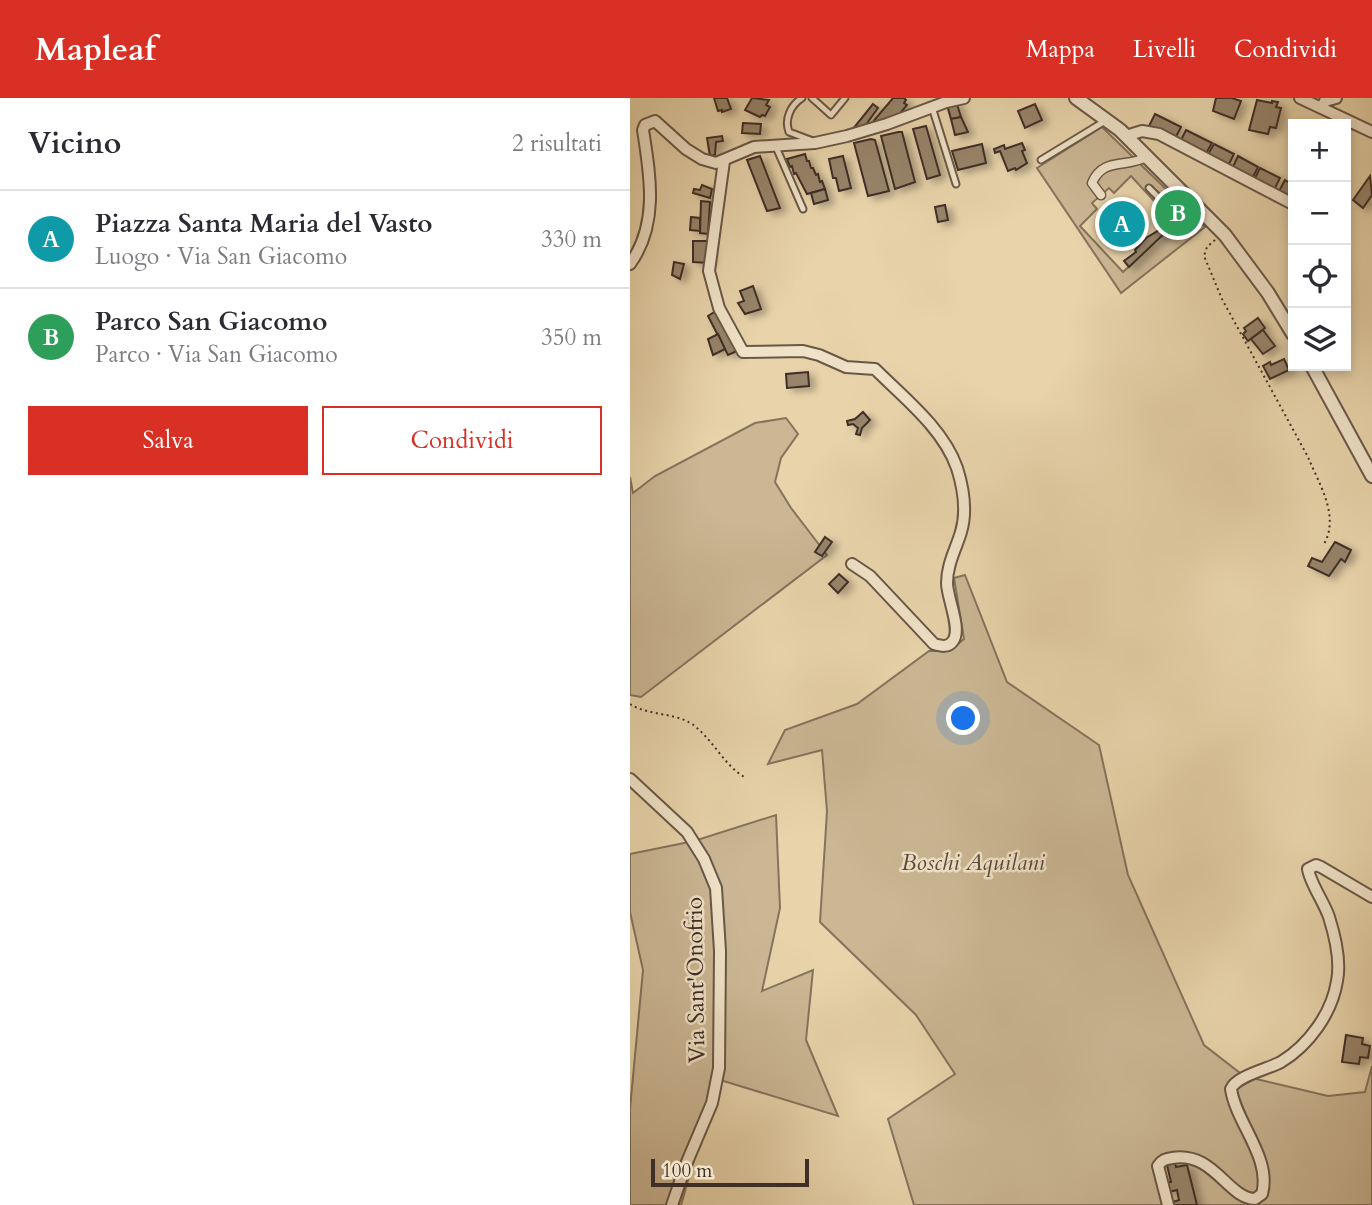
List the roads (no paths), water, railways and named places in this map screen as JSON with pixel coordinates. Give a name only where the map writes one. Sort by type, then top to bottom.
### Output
[{"type":"street","points":[[630,264],[643,241],[649,220],[651,191],[643,130],[645,125],[655,121],[686,149],[702,159],[716,163],[754,147],[815,143],[887,124],[964,98]]},
{"type":"street","points":[[1300,98],[1372,132]]},
{"type":"street","points":[[1322,107],[1325,101],[1336,98]]},
{"type":"street","points":[[1079,100],[1107,120],[1148,156],[1225,235],[1247,262],[1288,326]]},
{"type":"street","points":[[1126,136],[1142,131],[1159,134],[1288,201]]},
{"type":"street","points":[[1101,195],[1091,183],[1097,172],[1114,164],[1141,160],[1148,156]]},
{"type":"street","points":[[724,161],[709,271],[719,308],[743,352],[803,351],[846,367],[875,369],[934,429],[956,466],[963,508],[962,528],[947,572],[947,590],[956,628],[955,639],[951,644],[943,647],[934,644],[870,576],[852,564]]},
{"type":"street","points":[[1315,371],[1372,476]]},
{"type":"street","name":"Via Sant'Onofrio","points":[[630,779],[687,832],[704,859],[716,888],[720,951],[719,1068],[712,1103],[672,1205]]},
{"type":"street","points":[[1168,1205],[1158,1166],[1162,1161],[1175,1158],[1195,1159],[1247,1198],[1255,1199],[1262,1194],[1264,1182],[1258,1156],[1234,1103],[1231,1089],[1236,1081],[1294,1053],[1309,1039],[1334,995],[1338,966],[1335,942],[1330,919],[1308,869],[1316,865],[1321,867],[1372,897]]},
{"type":"lane","points":[[803,98],[796,102],[786,125],[789,132],[811,139],[815,143]]},
{"type":"lane","points":[[812,98],[831,116],[845,98]]},
{"type":"lane","points":[[932,107],[956,184]]},
{"type":"lane","points":[[1041,160],[1107,120]]},
{"type":"lane","points":[[776,147],[803,209]]},
{"type":"lane","points":[[1163,202],[1178,187]]},
{"type":"lane","points":[[1149,188],[1171,210],[1174,218],[1169,224]]},
{"type":"place","name":"Parco San Giacomo","points":[[1178,213]]},
{"type":"place","name":"Piazza Santa Maria del Vasto","points":[[1122,224]]},
{"type":"park label","name":"Boschi Aquilani","points":[[973,862]]}]
